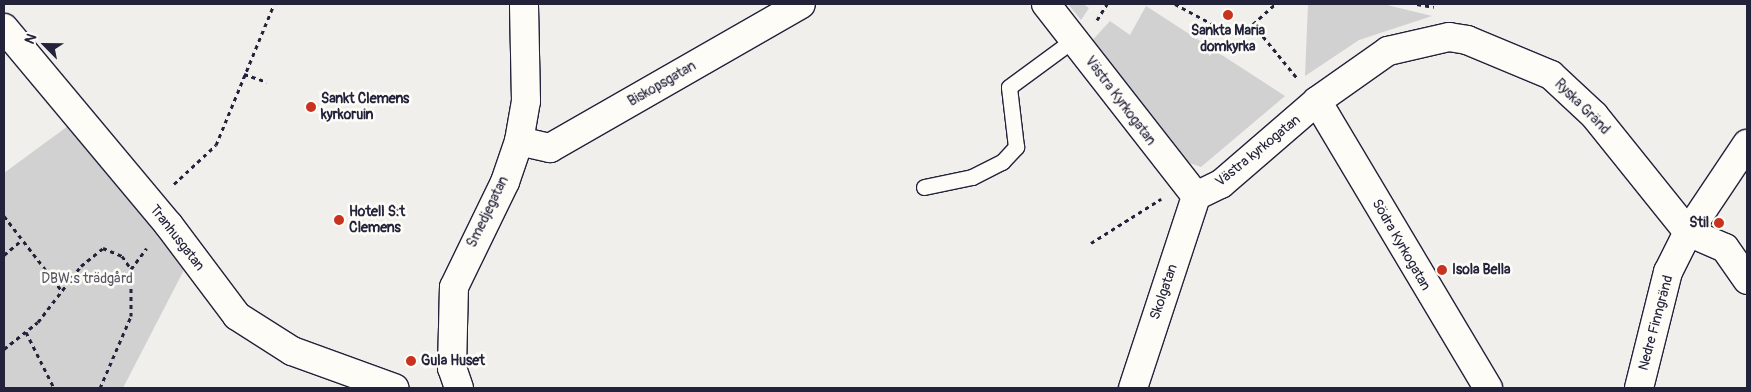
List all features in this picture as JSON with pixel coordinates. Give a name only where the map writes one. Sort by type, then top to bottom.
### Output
[{"type":"street","name":"Smedjegatan","points":[[460,388],[452,368],[454,287],[505,182],[519,141],[526,101],[524,4]]},
{"type":"street","name":"Biskopsgatan","points":[[519,141],[550,148],[801,4]]},
{"type":"street","name":"Västra Kyrkogatan","points":[[1046,4],[1196,196]]},
{"type":"street","name":"Tranhusgatan","points":[[4,28],[160,214],[237,316],[264,337],[394,388]]},
{"type":"street","name":"Ryska Gränd","points":[[1317,101],[1388,51],[1449,38],[1486,47],[1551,76],[1580,102],[1688,232],[1725,248],[1747,280]]},
{"type":"street","name":"Västra kyrkogatan","points":[[1196,196],[1221,184],[1317,101]]},
{"type":"street","name":"Södra Kyrkogatan","points":[[1317,101],[1488,388]]},
{"type":"street","name":"Nedre Finngränd","points":[[1639,388],[1668,272],[1688,232],[1747,144]]},
{"type":"street","name":"Skolgatan","points":[[1133,388],[1196,196]]},
{"type":"lane","points":[[924,187],[972,177],[1002,162],[1016,147],[1009,87],[1074,40]]},
{"type":"path","points":[[100,388],[130,316],[131,269],[160,214],[216,145],[274,4]]},
{"type":"path","points":[[1175,4],[1231,34],[1253,24],[1275,4]]},
{"type":"path","points":[[1417,4],[1441,8]]},
{"type":"path","points":[[1253,24],[1317,101]]},
{"type":"path","points":[[244,74],[268,82]]},
{"type":"path","points":[[1091,243],[1138,213]]},
{"type":"path","points":[[4,216],[62,291]]},
{"type":"path","points":[[4,255],[22,240]]},
{"type":"path","points":[[4,349],[26,332],[81,266],[103,248],[122,256],[131,269]]},
{"type":"path","points":[[26,332],[54,388]]},
{"type":"green space","points":[[1068,4],[1083,4],[1089,8],[1081,20]]},
{"type":"green space","points":[[1308,4],[1383,4],[1432,16],[1359,40],[1305,76]]},
{"type":"green space","points":[[1146,6],[1285,96],[1201,167],[1181,160],[1088,45],[1110,21],[1130,35]]},
{"type":"green space","name":"DBW:s trädgård","points":[[68,126],[185,268],[123,388],[4,388],[4,173]]},
{"type":"place","name":"Sankta Maria domkyrka","points":[[1228,15]]},
{"type":"place","name":"Sankt Clemens kyrkoruin","points":[[311,107]]},
{"type":"place","name":"Hotell S:t Clemens","points":[[339,220]]},
{"type":"place","name":"Stil","points":[[1719,223]]},
{"type":"place","name":"Isola Bella","points":[[1442,270]]},
{"type":"place","name":"Gula Huset","points":[[411,361]]}]
